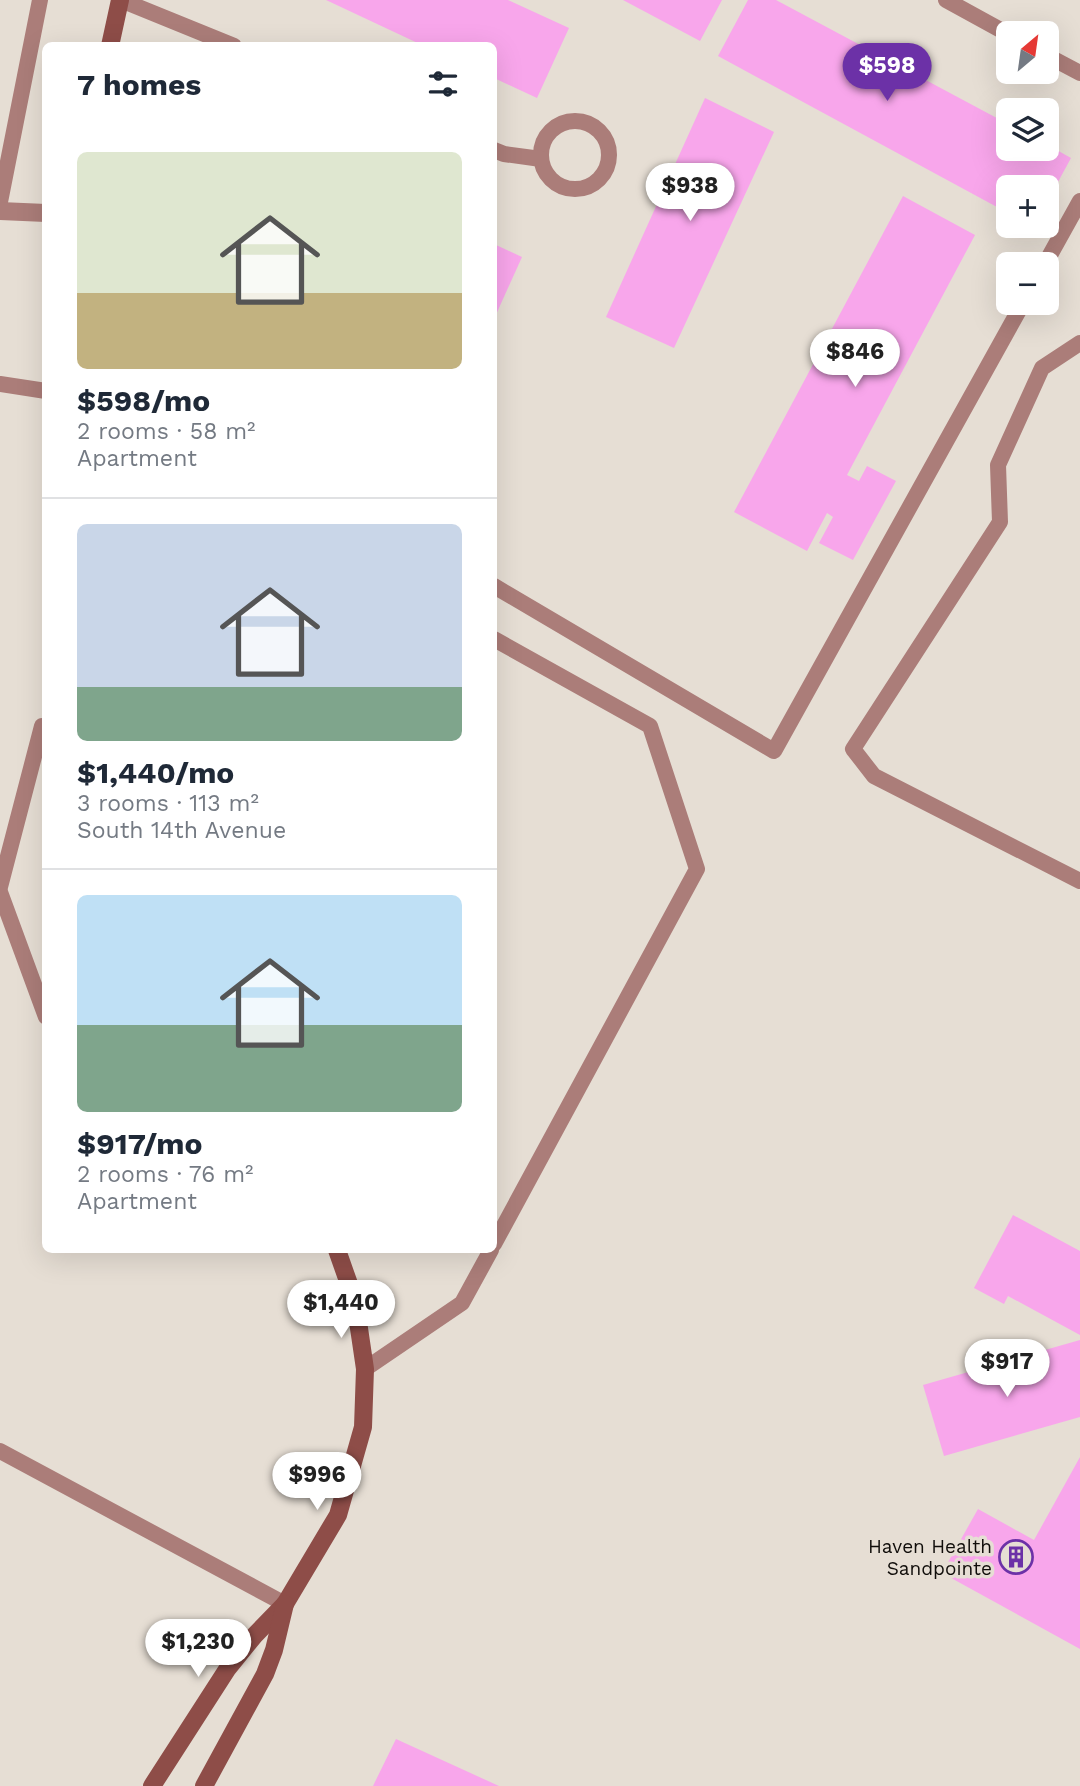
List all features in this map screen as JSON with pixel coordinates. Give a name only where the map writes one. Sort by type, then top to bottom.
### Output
[{"type":"street","points":[[111,42],[120,0]]},
{"type":"street","points":[[0,211],[42,213]]},
{"type":"street","points":[[152,1786],[228,1668],[285,1604],[338,1515],[363,1427],[365,1368],[355,1301],[338,1253]]},
{"type":"street","points":[[204,1786],[265,1674],[285,1604]]},
{"type":"lane","points":[[0,202],[40,0]]},
{"type":"lane","points":[[120,0],[224,42]]},
{"type":"lane","points":[[946,0],[996,27]]},
{"type":"lane","points":[[1059,62],[1080,73]]},
{"type":"lane","points":[[568,121],[582,121],[594,126],[603,135],[608,146],[606,169],[592,186],[571,190],[551,180],[541,159],[541,146],[547,135],[557,125],[568,121]]},
{"type":"lane","points":[[497,151],[541,159]]},
{"type":"lane","points":[[1052,252],[1080,201]]},
{"type":"lane","points":[[497,588],[774,751],[1016,315]]},
{"type":"lane","points":[[1080,343],[1042,368],[998,466],[1000,522],[853,749],[874,776],[1080,881]]},
{"type":"lane","points":[[0,384],[42,389]]},
{"type":"lane","points":[[497,641],[650,726],[697,869],[497,1238]]},
{"type":"lane","points":[[42,726],[0,890],[42,1006]]},
{"type":"lane","points":[[365,1368],[461,1303],[489,1253]]},
{"type":"lane","points":[[0,1451],[285,1604]]},
{"type":"building","points":[[326,0],[508,0],[569,28],[537,98],[497,79],[497,42],[415,42]]},
{"type":"building","points":[[623,0],[722,0],[700,41]]},
{"type":"building","points":[[748,0],[776,0],[996,118],[996,161],[1059,161],[1059,151],[1071,158],[1059,180],[1059,175],[996,175],[996,207],[718,56]]},
{"type":"building","points":[[705,98],[774,132],[674,348],[606,317]]},
{"type":"building","points":[[903,196],[975,235],[847,475],[859,481],[867,466],[896,481],[853,560],[819,543],[833,517],[827,513],[807,551],[734,512]]},
{"type":"building","points":[[497,245],[522,257],[497,312]]},
{"type":"building","points":[[1013,1215],[1080,1251],[1080,1335],[1008,1296],[1004,1304],[974,1288]]},
{"type":"building","points":[[1080,1340],[1080,1417],[944,1456],[923,1385]]},
{"type":"building","name":"Haven Health Sandpointe","points":[[1080,1457],[1080,1649],[942,1573],[978,1509],[1034,1540]]},
{"type":"building","points":[[396,1739],[499,1786],[373,1786]]},
{"type":"place","name":"Haven Health Sandpointe","points":[[1016,1557]]}]
